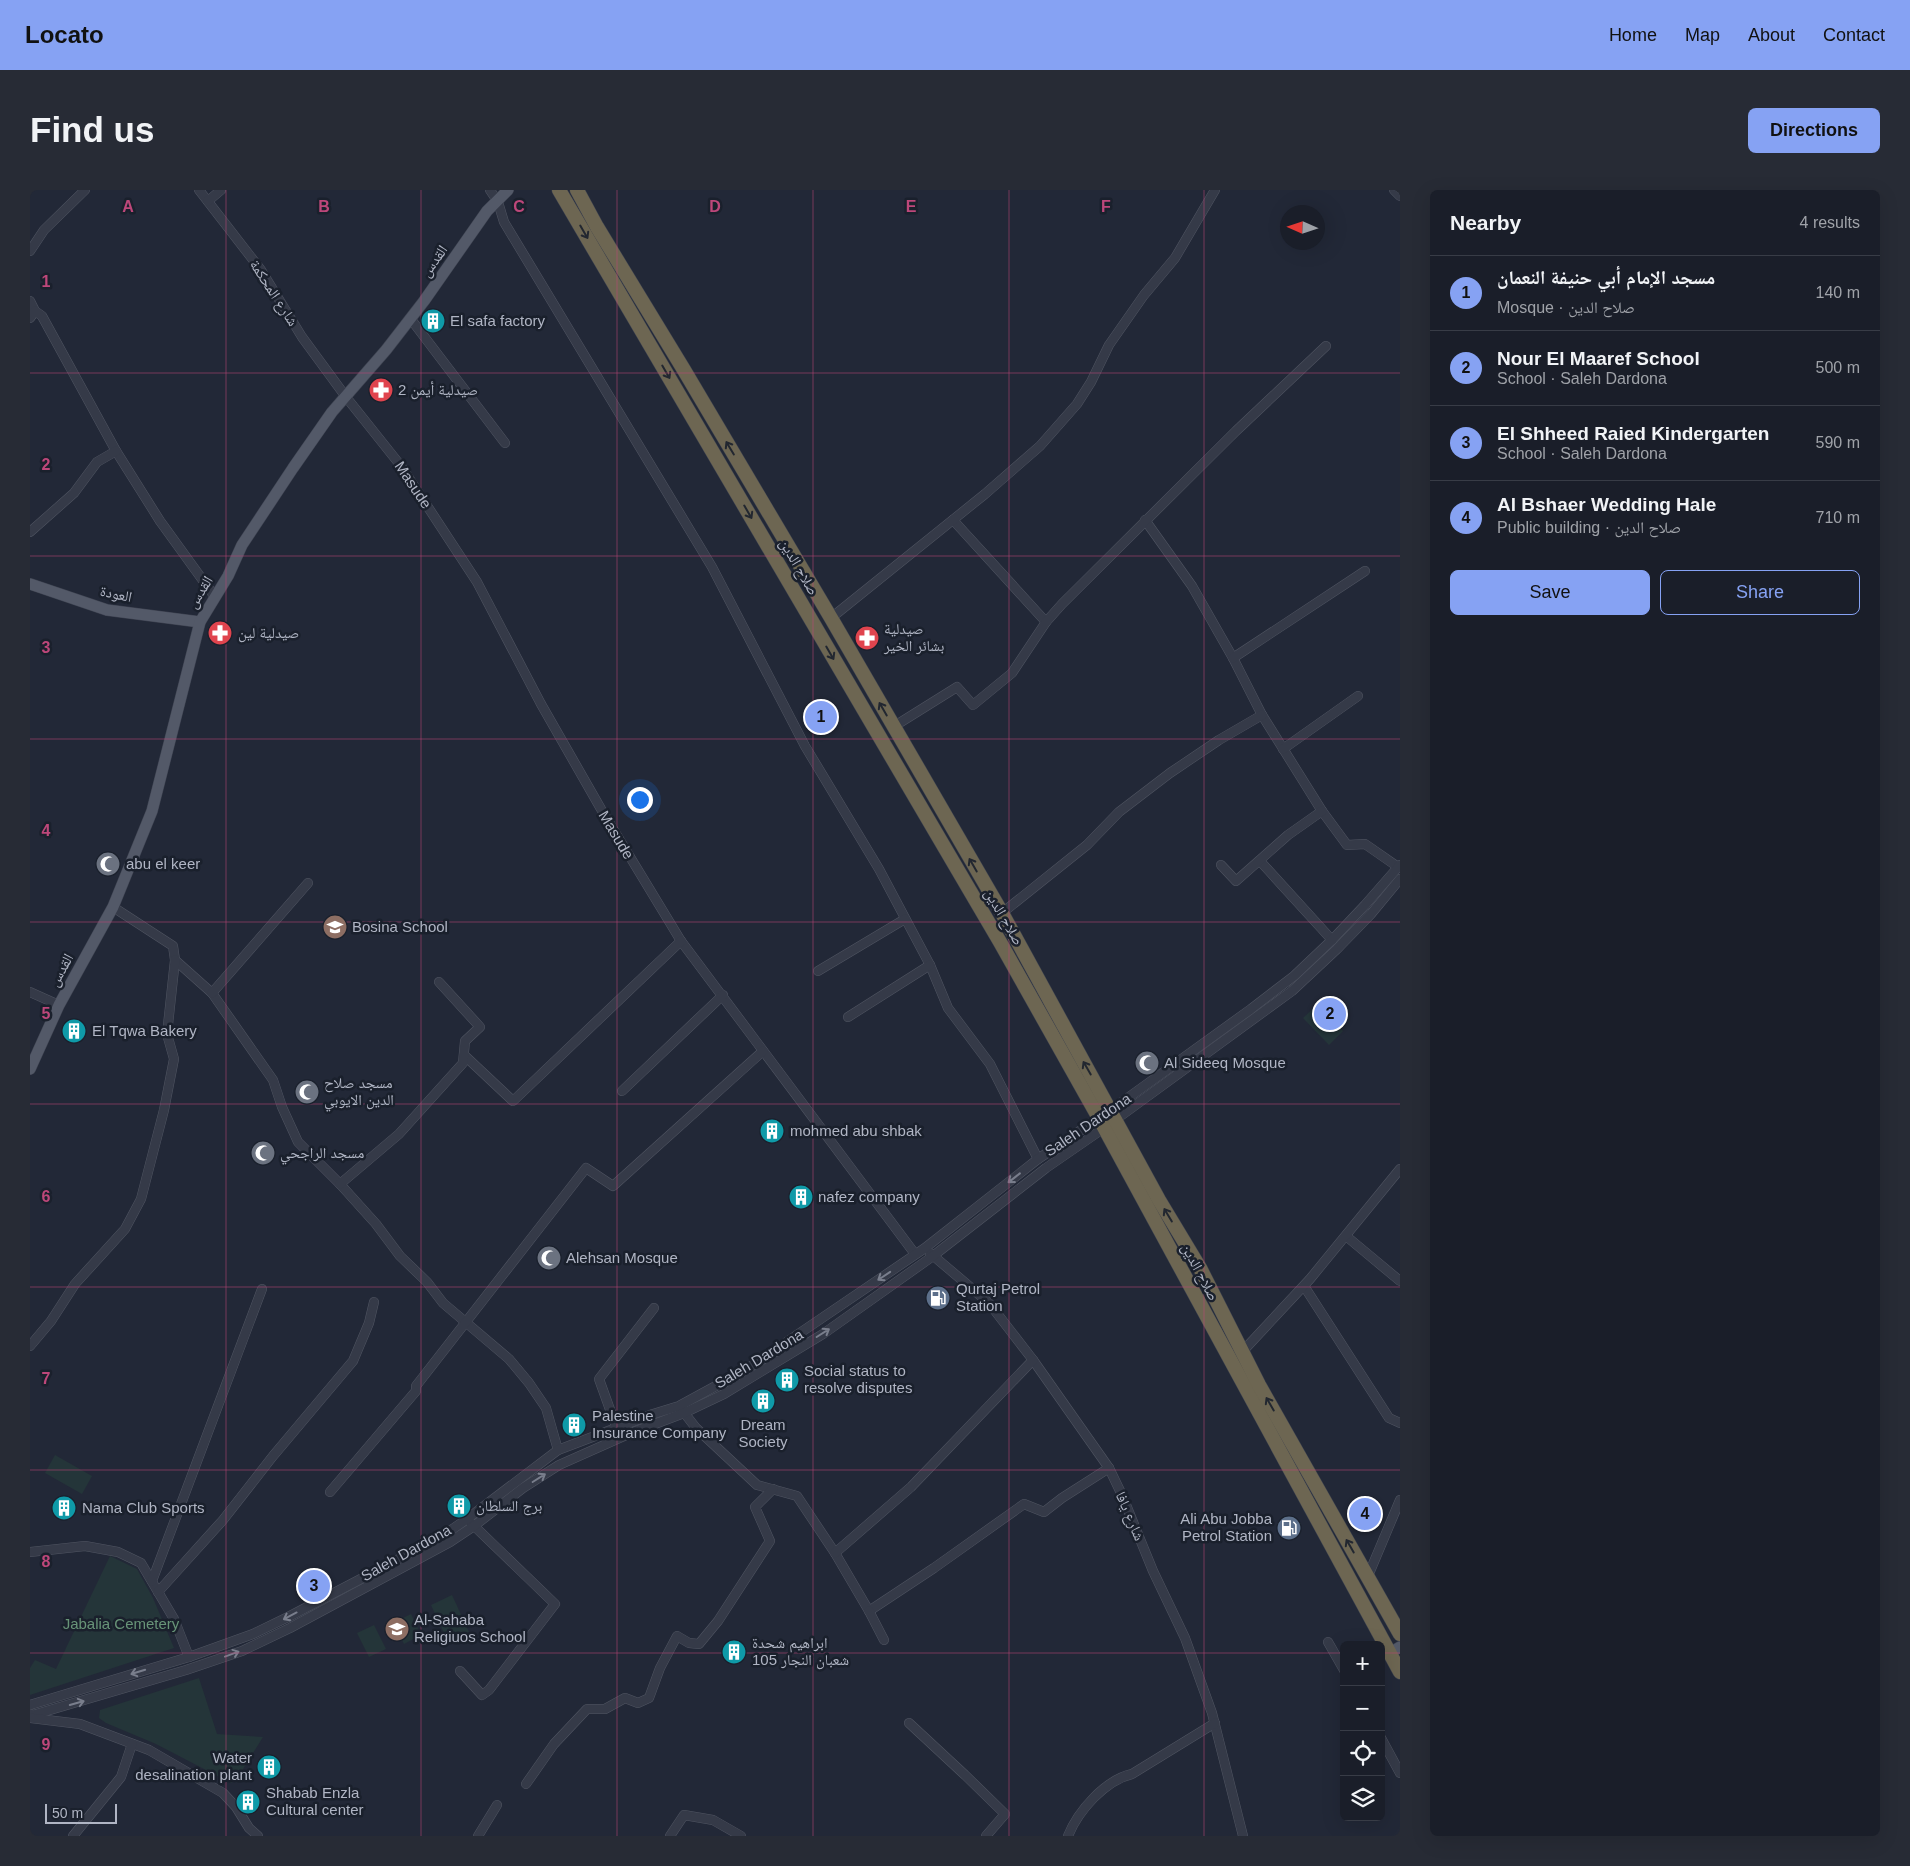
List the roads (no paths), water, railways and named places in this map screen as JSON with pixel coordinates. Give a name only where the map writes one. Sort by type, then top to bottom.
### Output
[{"type":"highway","name":"صلاح الدين","points":[[559,190],[1000,942],[1395,1650],[1400,1672]]},
{"type":"highway","name":"صلاح الدين","points":[[577,190],[597,227],[831,618],[1002,914],[1159,1200],[1200,1268],[1259,1385],[1400,1634]]},
{"type":"main road","name":"القدس","points":[[30,1069],[58,1005],[113,907],[152,811],[200,622],[228,576],[242,545],[332,412],[386,350],[424,302],[487,211],[508,190]]},
{"type":"main road","name":"العودة","points":[[30,584],[107,610],[200,622]]},
{"type":"street","points":[[30,251],[44,230],[86,190]]},
{"type":"street","name":"شارع المحكمة","points":[[199,190],[261,270],[302,337],[346,397]]},
{"type":"street","points":[[208,201],[221,190]]},
{"type":"street","points":[[490,190],[498,202],[504,222],[712,567],[805,746],[879,869],[930,965],[948,1008],[990,1064],[1038,1160]]},
{"type":"street","points":[[831,618],[954,520],[1040,446],[1077,404],[1091,382],[1108,345],[1144,295],[1175,258],[1215,190]]},
{"type":"street","points":[[1394,190],[1400,196]]},
{"type":"street","points":[[30,301],[33,314],[42,316],[57,340],[116,451],[160,521],[215,597]]},
{"type":"street","points":[[410,318],[505,443]]},
{"type":"street","points":[[893,727],[957,687],[973,705],[1012,673],[1046,622],[1145,520],[1326,346]]},
{"type":"street","name":"Masude","points":[[346,397],[402,466],[477,582],[541,704],[601,809],[681,940],[916,1254]]},
{"type":"street","points":[[30,532],[74,493],[97,462],[116,451]]},
{"type":"street","points":[[954,520],[1046,622]]},
{"type":"street","points":[[1145,520],[1192,586],[1233,658],[1262,715],[1322,811],[1347,845],[1365,844],[1399,866]]},
{"type":"street","points":[[1233,658],[1365,571]]},
{"type":"street","points":[[1283,749],[1358,696]]},
{"type":"street","points":[[1002,914],[1087,845],[1127,807],[1218,740],[1262,715]]},
{"type":"street","points":[[1221,865],[1236,881],[1288,835],[1322,811]]},
{"type":"street","points":[[1260,861],[1332,940]]},
{"type":"street","name":"Saleh Dardona","points":[[1114,1115],[1294,976],[1332,940],[1399,866]]},
{"type":"street","name":"Saleh Dardona","points":[[30,1705],[236,1641],[288,1617],[440,1537],[471,1523],[558,1450],[653,1414],[682,1410],[747,1369],[925,1248],[1038,1160],[1114,1115],[1292,991],[1371,914],[1400,879]]},
{"type":"street","points":[[212,993],[308,883]]},
{"type":"street","points":[[30,1346],[51,1321],[75,1284],[125,1229],[140,1199],[164,1110],[174,1060],[167,1034],[175,960],[173,946],[113,907]]},
{"type":"street","points":[[818,971],[905,919]]},
{"type":"street","points":[[464,1056],[512,1101],[681,940]]},
{"type":"street","points":[[175,960],[212,993],[274,1080],[282,1107],[298,1142],[340,1184],[376,1224],[400,1256],[427,1282],[443,1303],[509,1359],[529,1383],[546,1408],[558,1450]]},
{"type":"street","points":[[848,1017],[930,965]]},
{"type":"street","points":[[340,1184],[399,1134],[463,1063],[465,1041],[480,1027],[439,982]]},
{"type":"street","points":[[30,992],[58,1005]]},
{"type":"street","points":[[622,1091],[723,995]]},
{"type":"street","points":[[330,1492],[416,1392],[416,1386],[586,1168],[613,1186],[763,1051]]},
{"type":"street","name":"Saleh Dardona","points":[[30,1716],[186,1670],[242,1650],[290,1628],[426,1556],[471,1523],[559,1466],[732,1389],[823,1334],[933,1256],[1101,1123]]},
{"type":"street","points":[[1242,1352],[1304,1286],[1400,1169]]},
{"type":"street","points":[[1346,1236],[1400,1281]]},
{"type":"street","name":"شارع يافا","points":[[925,1248],[989,1303],[1034,1360],[1109,1468],[1153,1571],[1185,1638],[1215,1723],[1243,1836]]},
{"type":"street","points":[[1304,1286],[1389,1418],[1400,1423]]},
{"type":"street","points":[[152,1581],[262,1289]]},
{"type":"street","points":[[158,1592],[223,1520],[273,1456],[354,1361],[369,1324],[374,1302]]},
{"type":"street","points":[[617,1429],[599,1379],[654,1308]]},
{"type":"street","points":[[835,1553],[911,1487],[1034,1360]]},
{"type":"street","points":[[682,1410],[696,1428],[756,1485],[797,1496],[835,1553],[884,1640]]},
{"type":"street","points":[[869,1611],[934,1568],[1024,1504],[1044,1512],[1062,1498],[1109,1468]]},
{"type":"street","points":[[526,1784],[554,1744],[587,1709],[605,1709],[625,1698],[638,1703],[648,1698],[660,1668],[677,1636],[689,1643],[699,1644],[718,1621],[770,1541],[755,1507],[773,1489]]},
{"type":"street","points":[[1368,1576],[1400,1500]]},
{"type":"street","points":[[460,1671],[482,1696],[489,1690],[555,1604],[471,1523]]},
{"type":"street","points":[[30,1552],[85,1546],[118,1552],[141,1563],[174,1619],[189,1657]]},
{"type":"street","points":[[1328,1642],[1340,1663]]},
{"type":"street","points":[[30,1716],[80,1724],[149,1750],[223,1794],[236,1807],[249,1828],[258,1836]]},
{"type":"street","points":[[909,1723],[966,1774],[1004,1814],[986,1836]]},
{"type":"street","points":[[1068,1836],[1073,1823],[1083,1810],[1108,1786],[1123,1776],[1132,1774],[1215,1723]]},
{"type":"street","points":[[73,1836],[121,1777],[132,1744]]},
{"type":"street","points":[[1385,1745],[1400,1772]]},
{"type":"street","points":[[478,1836],[497,1804]]},
{"type":"street","points":[[670,1836],[684,1815],[713,1820],[741,1836]]},
{"type":"place","name":"El safa factory","points":[[433,321]]},
{"type":"place","name":"صيدلية أيمن 2","points":[[381,390]]},
{"type":"place","name":"صيدلية لين","points":[[220,633]]},
{"type":"place","name":"صيدلية بشائر الخير","points":[[867,638]]},
{"type":"place","name":"مسجد الإمام أبي حنيفة النعمان","points":[[821,717]]},
{"type":"place","name":"abu el keer","points":[[108,864]]},
{"type":"place","name":"Bosina School","points":[[335,927]]},
{"type":"place","name":"Nour El Maaref School","points":[[1330,1014]]},
{"type":"place","name":"El Tqwa Bakery","points":[[74,1031]]},
{"type":"place","name":"Al Sideeq Mosque","points":[[1147,1063]]},
{"type":"place","name":"مسجد صلاح الدين الايوبي","points":[[307,1092]]},
{"type":"place","name":"mohmed abu shbak","points":[[772,1131]]},
{"type":"place","name":"مسجد الراجحي","points":[[263,1153]]},
{"type":"place","name":"nafez company","points":[[801,1197]]},
{"type":"place","name":"Alehsan Mosque","points":[[549,1258]]},
{"type":"place","name":"Qurtaj Petrol Station","points":[[938,1298]]},
{"type":"place","name":"Social status to resolve disputes","points":[[787,1380]]},
{"type":"place","name":"Dream Society","points":[[763,1401]]},
{"type":"place","name":"Palestine Insurance Company","points":[[574,1425]]},
{"type":"place","name":"برج السلطان","points":[[459,1506]]},
{"type":"place","name":"Nama Club Sports","points":[[64,1508]]},
{"type":"place","name":"Al Bshaer Wedding Hale","points":[[1365,1514]]},
{"type":"place","name":"Ali Abu Jobba Petrol Station","points":[[1289,1528]]},
{"type":"place","name":"El Shheed Raied Kindergarten","points":[[314,1586]]},
{"type":"place","name":"Al-Sahaba Religiuos School","points":[[397,1629]]},
{"type":"place","name":"ابراهيم شحدة شعبان النجار 105","points":[[734,1652]]},
{"type":"place","name":"Water desalination plant","points":[[269,1767]]},
{"type":"place","name":"Shabab Enzla Cultural center","points":[[248,1802]]},
{"type":"park label","name":"Jabalia Cemetery","points":[[121,1624]]}]
